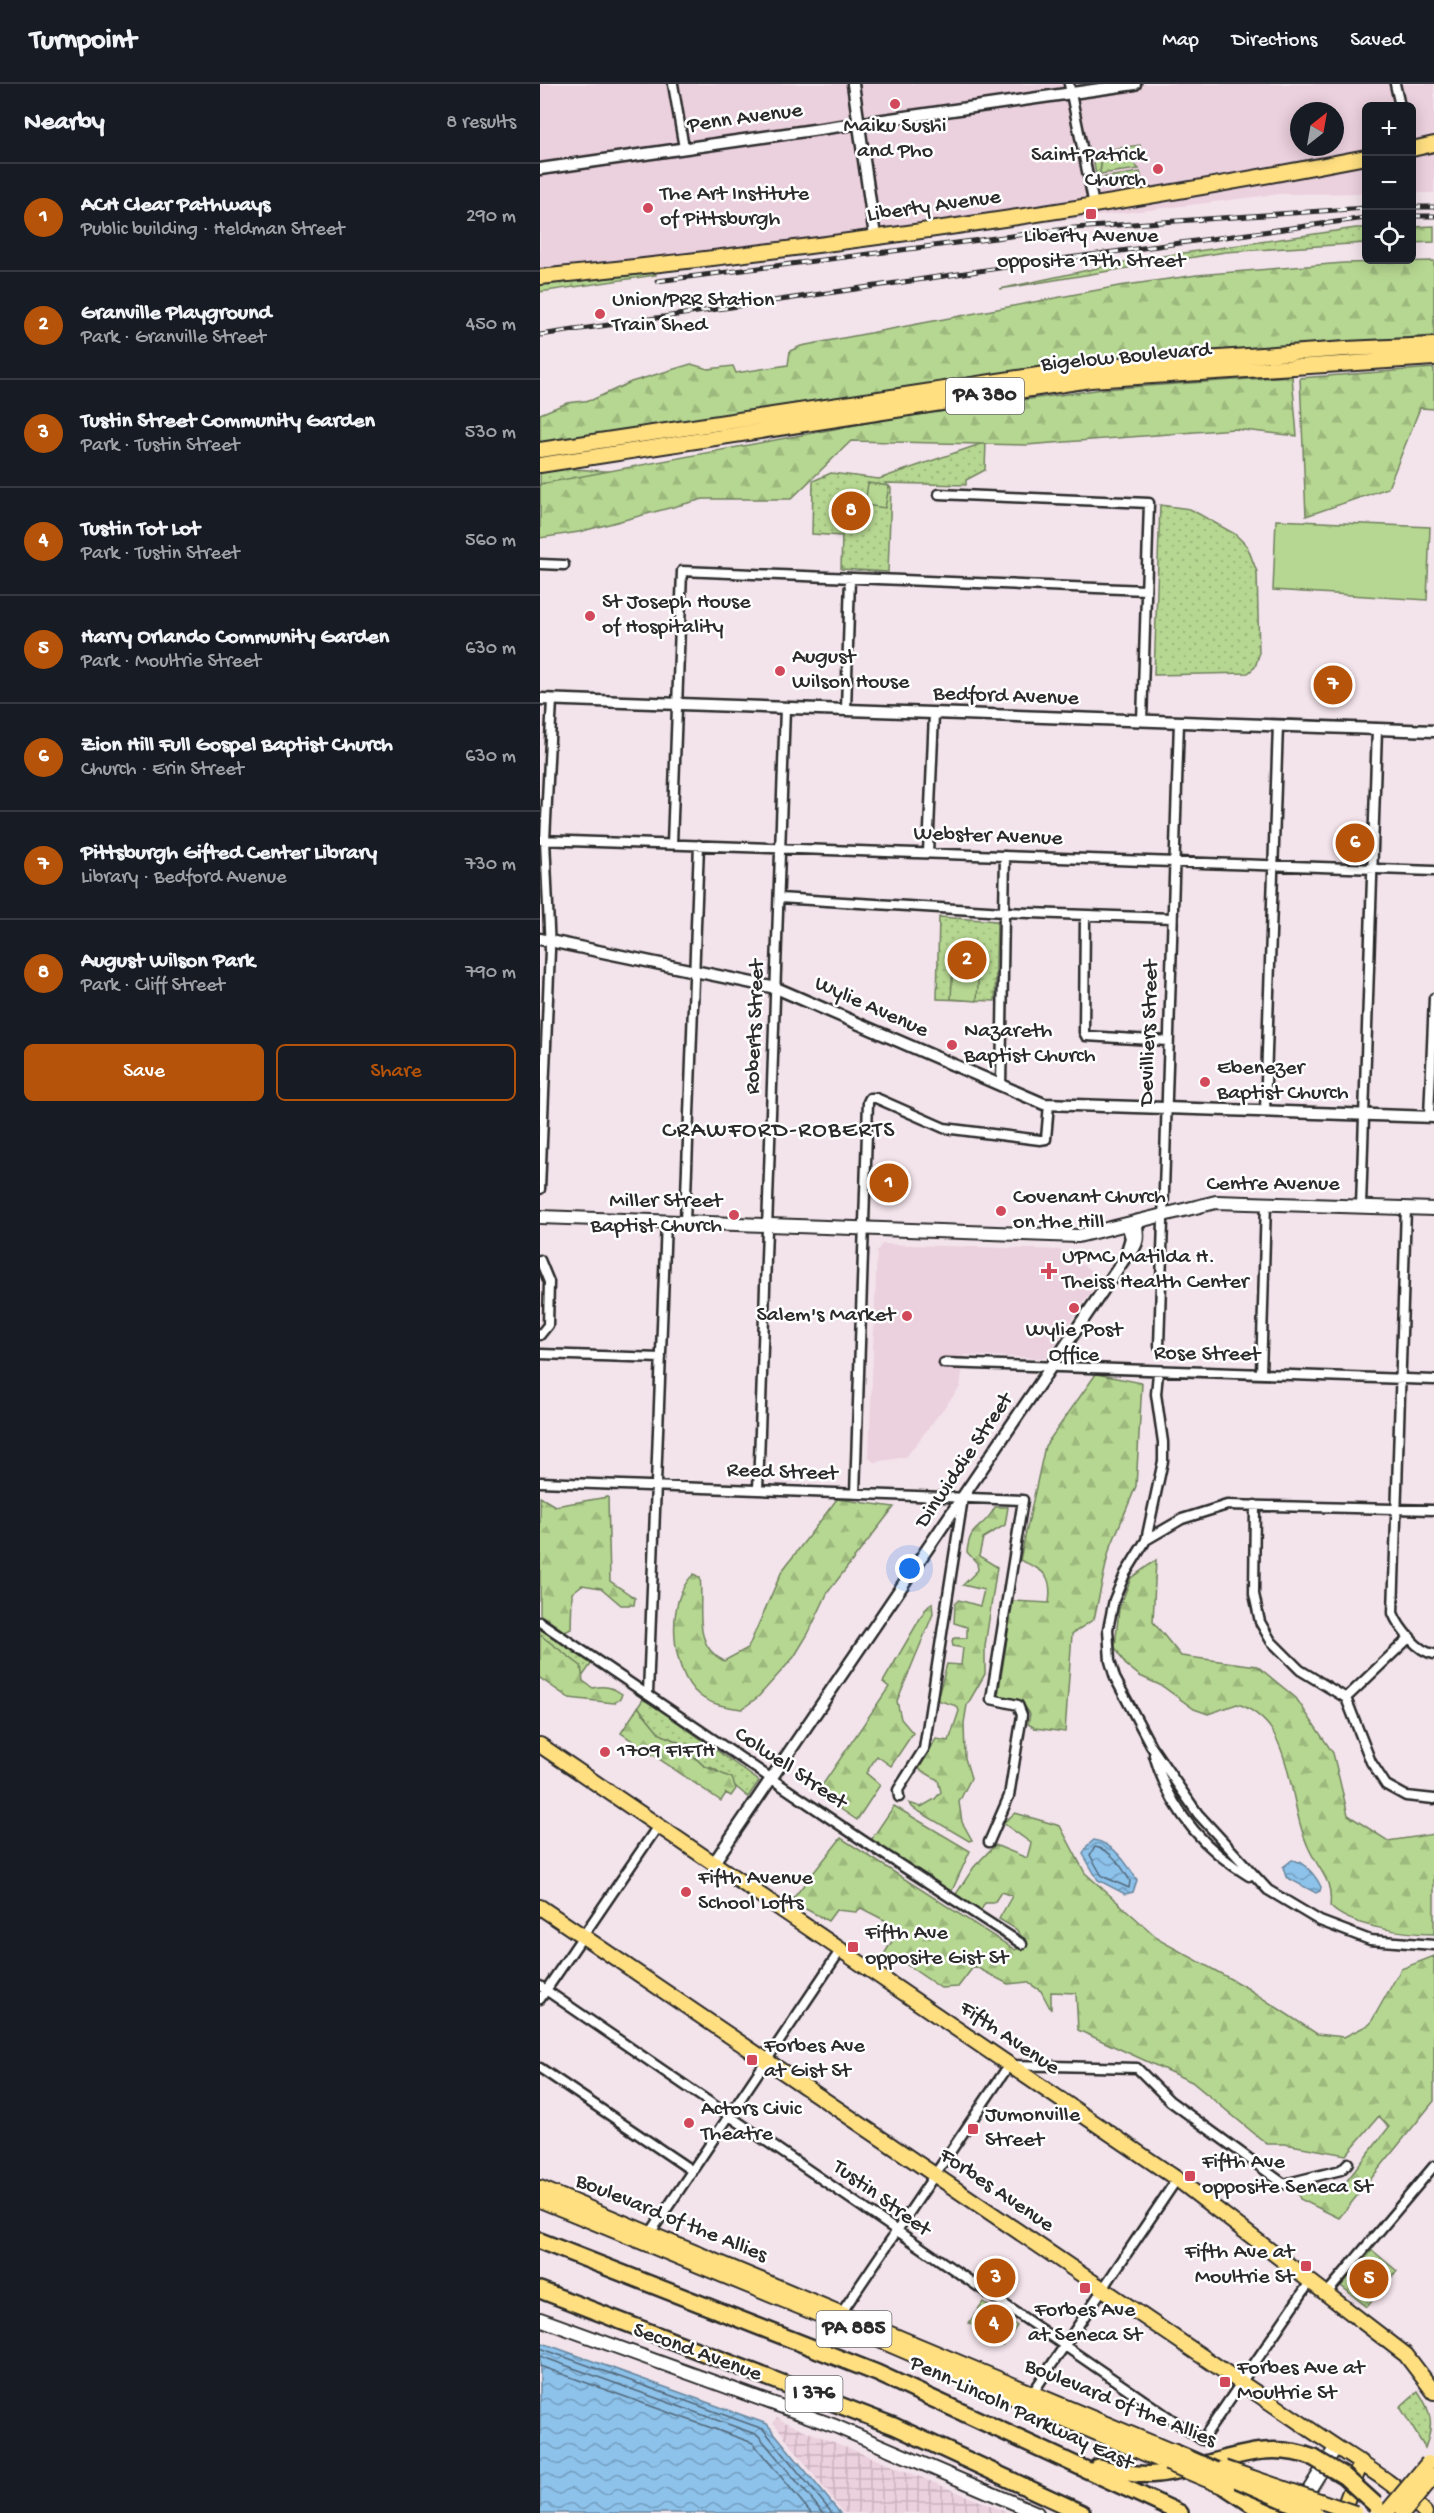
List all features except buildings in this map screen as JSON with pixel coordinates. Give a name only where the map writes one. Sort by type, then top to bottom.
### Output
[{"type":"highway","name":"Penn-Lincoln Parkway East","points":[[540,2241],[877,2373],[1066,2458],[1180,2513]]},
{"type":"highway","name":"I 376","points":[[540,2290],[894,2426],[1082,2513]]},
{"type":"highway","points":[[1066,2458],[1117,2471],[1147,2474],[1177,2471],[1259,2450],[1287,2450],[1314,2458],[1344,2476],[1386,2513]]},
{"type":"highway","points":[[1169,2457],[1314,2513]]},
{"type":"highway","points":[[1227,2488],[1265,2513]]},
{"type":"main road","points":[[1416,148],[1434,144]]},
{"type":"main road","name":"Liberty Avenue","points":[[540,277],[697,262],[1094,205],[1210,188],[1362,159]]},
{"type":"main road","name":"Bigelow Boulevard","points":[[540,450],[1091,367],[1434,345]]},
{"type":"main road","name":"Bigelow Boulevard","points":[[540,465],[1090,380],[1434,358]]},
{"type":"main road","name":"Centre Avenue","points":[[540,1217],[1078,1236],[1162,1213],[1216,1202],[1434,1209]]},
{"type":"main road","name":"Fifth Avenue","points":[[540,1746],[1177,2180],[1406,2355],[1434,2392]]},
{"type":"main road","name":"Forbes Avenue","points":[[540,1907],[1103,2290],[1361,2462],[1399,2489],[1425,2513]]},
{"type":"main road","name":"Boulevard of the Allies","points":[[540,2188],[842,2312],[1169,2457],[1276,2513]]},
{"type":"main road","name":"Boulevard of the Allies","points":[[540,2200],[1169,2457],[1355,2513]]},
{"type":"main road","name":"Second Avenue","points":[[540,2319],[824,2422],[923,2462],[1037,2513]]},
{"type":"main road","points":[[1299,2513],[1305,2494],[1336,2447]]},
{"type":"main road","points":[[1386,2513],[1431,2459]]},
{"type":"main road","points":[[1344,2507],[1361,2462]]},
{"type":"main road","points":[[1403,2513],[1434,2476]]},
{"type":"street","points":[[673,84],[684,148]]},
{"type":"street","points":[[853,84],[875,236]]},
{"type":"street","name":"Penn Avenue","points":[[540,169],[860,123],[1070,88],[1135,84]]},
{"type":"street","points":[[1395,84],[1399,102]]},
{"type":"street","points":[[1070,88],[1094,205]]},
{"type":"street","points":[[939,494],[1149,503],[1142,721]]},
{"type":"street","points":[[540,564],[564,565]]},
{"type":"street","points":[[672,844],[682,571],[1146,590]]},
{"type":"street","points":[[846,710],[850,578]]},
{"type":"street","name":"Bedford Avenue","points":[[540,699],[1434,731]]},
{"type":"street","points":[[540,1189],[544,940],[542,840],[552,700]]},
{"type":"street","name":"Roberts Street","points":[[758,1490],[785,708]]},
{"type":"street","points":[[928,853],[934,714]]},
{"type":"street","name":"Devilliers Street","points":[[1159,1346],[1179,722]]},
{"type":"street","points":[[1264,1112],[1278,726]]},
{"type":"street","points":[[1361,1206],[1362,1115],[1377,729]]},
{"type":"street","name":"Webster Avenue","points":[[542,840],[1434,870]]},
{"type":"street","points":[[685,1222],[699,845]]},
{"type":"street","points":[[1001,1086],[1005,856]]},
{"type":"street","points":[[779,898],[1004,912],[1172,918]]},
{"type":"street","points":[[1085,915],[1084,1032],[1091,1038],[1168,1041]]},
{"type":"street","name":"Wylie Avenue","points":[[544,940],[776,988],[1001,1086],[1049,1104],[1432,1117]]},
{"type":"street","points":[[1432,1117],[1434,998]]},
{"type":"street","points":[[855,1494],[870,1098],[944,1128],[1046,1139],[1049,1104]]},
{"type":"street","points":[[1261,1374],[1266,1203]]},
{"type":"street","points":[[1406,1208],[1393,1613],[1422,1650],[1434,1654]]},
{"type":"street","points":[[648,1694],[666,1221]]},
{"type":"street","name":"Dinwiddie Street","points":[[713,1864],[1125,1258],[1131,1238],[1132,1222]]},
{"type":"street","points":[[540,1260],[544,1274],[542,1332]]},
{"type":"street","points":[[540,1354],[661,1358]]},
{"type":"street","name":"Rose Street","points":[[944,1363],[1434,1380]]},
{"type":"street","points":[[1158,1372],[1156,1394],[1163,1442],[1163,1461],[1146,1540],[1125,1574],[1114,1600],[1108,1629],[1110,1661],[1114,1678],[1151,1746],[1208,1827],[1256,1880]]},
{"type":"street","name":"Reed Street","points":[[540,1482],[1023,1500],[992,1699],[1018,1705],[1022,1715],[1009,1796],[989,1842]]},
{"type":"street","points":[[899,1797],[898,1790],[924,1749],[963,1498]]},
{"type":"street","points":[[1146,1540],[1182,1519],[1227,1505],[1434,1510]]},
{"type":"street","points":[[1256,1505],[1254,1594],[1260,1622],[1270,1641],[1291,1663],[1346,1698],[1378,1777],[1395,1791],[1406,1796],[1434,1799]]},
{"type":"street","name":"Colwell Street","points":[[540,1622],[1022,1944]]},
{"type":"street","points":[[1346,1698],[1410,1637]]},
{"type":"street","points":[[1151,1746],[1164,1785],[1187,1823],[1216,1854],[1286,1903],[1320,1921],[1370,1940],[1434,1945]]},
{"type":"street","points":[[540,1999],[543,1988],[583,1936],[658,1826]]},
{"type":"street","points":[[651,2232],[840,1951]]},
{"type":"street","name":"Tustin Street","points":[[543,1988],[891,2225],[896,2233],[1202,2440],[1241,2383]]},
{"type":"street","points":[[842,2312],[1009,2065],[1137,2068],[1170,2101],[1284,2184],[1341,2170],[1347,2163]]},
{"type":"street","points":[[540,2068],[691,2170]]},
{"type":"street","points":[[1327,2293],[1434,2166]]},
{"type":"street","points":[[1036,2388],[1177,2180]]},
{"type":"street","points":[[1241,2383],[1310,2282]]},
{"type":"shaded area","points":[[540,84],[1434,84],[1434,193],[1416,193],[1416,102],[1362,102],[1362,193],[1279,194],[660,269],[540,288]]},
{"type":"shaded area","points":[[882,1244],[1060,1250],[1098,1275],[1098,1281],[1046,1358],[964,1355],[960,1387],[906,1457],[874,1462],[869,1458],[877,1251]]},
{"type":"shaded area","points":[[777,2417],[784,2422],[1009,2513],[843,2513],[774,2423]]},
{"type":"green space","points":[[1140,145],[1141,153],[1144,153],[1137,163],[1129,151],[1105,156],[1100,174],[1096,175],[1092,152]]},
{"type":"green space","points":[[1130,152],[1127,157],[1139,169],[1100,174],[1105,156]]},
{"type":"green space","points":[[1140,172],[1143,183],[1102,187],[1101,178]]},
{"type":"green space","points":[[1434,226],[1434,242],[1416,243],[1416,227]]},
{"type":"green space","points":[[1362,228],[1362,243],[1225,252],[1000,289],[1135,260]]},
{"type":"green space","points":[[1416,261],[1434,261],[1434,336],[1112,357],[540,443],[540,414],[567,403],[592,400],[631,382],[691,364],[708,369],[733,366],[736,373],[788,365],[790,351],[801,346],[1119,286],[1197,275],[1344,263],[1416,264]]},
{"type":"green space","points":[[655,273],[656,275],[540,292],[540,285]]},
{"type":"green space","points":[[1434,368],[1434,409],[1420,408],[1388,488],[1306,516],[1300,378]]},
{"type":"green space","points":[[1292,376],[1297,436],[1234,429],[1026,445],[851,441],[791,499],[703,499],[579,532],[540,538],[540,484],[888,419],[1103,389]]},
{"type":"green space","points":[[986,442],[985,470],[966,480],[966,485],[885,483],[891,488],[888,572],[841,569],[842,536],[812,534],[813,481],[831,473],[879,479]]},
{"type":"green space","points":[[556,468],[621,472],[540,505],[540,471]]},
{"type":"green space","points":[[868,483],[889,486],[885,508],[865,505]]},
{"type":"green space","points":[[1160,505],[1190,509],[1235,534],[1247,546],[1257,572],[1259,655],[1255,667],[1248,673],[1154,675]]},
{"type":"green space","points":[[1276,520],[1430,527],[1427,600],[1273,590]]},
{"type":"green space","points":[[939,917],[997,921],[995,1001],[937,999]]},
{"type":"green space","points":[[953,964],[979,965],[977,1001],[951,999]]},
{"type":"green space","points":[[1096,1374],[1142,1383],[1136,1486],[1109,1551],[1094,1619],[1072,1634],[1065,1732],[1035,1728],[1028,1724],[1030,1714],[1021,1701],[998,1696],[1013,1601],[1049,1603],[1050,1586],[1045,1575],[1020,1560],[1045,1446]]},
{"type":"green space","points":[[540,1497],[555,1506],[608,1497],[610,1581],[635,1598],[634,1605],[621,1605],[601,1588],[582,1585],[572,1593],[571,1629],[565,1632],[540,1614]]},
{"type":"green space","points":[[837,1499],[894,1507],[828,1592],[794,1657],[758,1697],[742,1709],[720,1705],[699,1695],[689,1684],[677,1653],[675,1617],[678,1600],[685,1585],[694,1574],[700,1578],[703,1635],[714,1654],[724,1661],[748,1648],[782,1571]]},
{"type":"green space","points":[[995,1507],[1008,1507],[1005,1525],[983,1538],[979,1556],[997,1567],[985,1646],[985,1674],[967,1705],[964,1723],[965,1758],[971,1778],[959,1802],[962,1822],[972,1840],[969,1841],[913,1808],[909,1803],[921,1807],[935,1799],[941,1792],[938,1780],[919,1769],[936,1739],[949,1741],[959,1711],[957,1706],[937,1700],[947,1664],[961,1665],[963,1648],[953,1646],[952,1641],[954,1638],[967,1638],[967,1627],[954,1623],[955,1604],[959,1600],[980,1606],[984,1590],[963,1585],[978,1570],[977,1563],[967,1552],[971,1536]]},
{"type":"green space","points":[[1156,1560],[1153,1622],[1181,1656],[1257,1666],[1296,1698],[1333,1753],[1348,1815],[1388,1841],[1434,1834],[1434,1934],[1394,1931],[1364,1924],[1350,1919],[1330,1906],[1328,1883],[1304,1837],[1280,1746],[1270,1727],[1262,1719],[1237,1704],[1208,1714],[1194,1709],[1162,1686],[1140,1676],[1125,1664],[1115,1647],[1119,1609],[1131,1578]]},
{"type":"green space","points":[[932,1603],[933,1614],[897,1701],[901,1719],[913,1733],[891,1766],[877,1756],[866,1773],[880,1785],[857,1820],[817,1793],[889,1687],[883,1682],[925,1610]]},
{"type":"green space","points":[[540,1628],[592,1663],[582,1677],[572,1660],[540,1635]]},
{"type":"green space","points":[[540,1635],[581,1666],[583,1681],[593,1688],[608,1687],[615,1690],[622,1694],[620,1699],[614,1703],[569,1698],[540,1678]]},
{"type":"green space","points":[[644,1698],[759,1781],[748,1797],[715,1769],[704,1766],[678,1742],[660,1734],[638,1707]]},
{"type":"green space","points":[[638,1707],[660,1734],[678,1742],[704,1766],[732,1778],[736,1789],[731,1796],[726,1793],[721,1801],[621,1733]]},
{"type":"green space","points":[[894,1806],[970,1851],[951,1893],[871,1840]]},
{"type":"green space","points":[[1015,1813],[1060,1826],[1085,1873],[1161,1941],[1247,1988],[1317,2034],[1344,2037],[1370,2024],[1401,1969],[1434,1956],[1434,2101],[1339,2218],[1300,2199],[1295,2187],[1315,2182],[1320,2192],[1342,2187],[1389,2127],[1379,2116],[1346,2155],[1285,2144],[1267,2144],[1192,2082],[1078,2030],[1076,1993],[1051,1992],[1051,2010],[1041,1991],[1027,1982],[1008,1984],[974,1966],[958,1987],[941,1988],[904,1963],[881,1959],[896,1935],[894,1925],[861,1908],[856,1912],[836,1910],[828,1921],[791,1901],[841,1838],[1015,1950],[1027,1944],[1016,1929],[999,1919],[1012,1896],[1001,1892],[994,1903],[985,1903],[980,1912],[956,1894],[974,1867],[995,1845],[1027,1858],[1031,1843],[1003,1823]]},
{"type":"green space","points":[[1372,2250],[1397,2271],[1367,2307],[1341,2286]]},
{"type":"green space","points":[[990,2260],[1016,2277],[1003,2297],[976,2279]]},
{"type":"green space","points":[[983,2302],[1017,2326],[1003,2346],[969,2323]]},
{"type":"green space","points":[[1418,2391],[1429,2412],[1430,2419],[1430,2432],[1425,2448],[1400,2407]]},
{"type":"water","points":[[1094,1840],[1114,1850],[1125,1861],[1137,1880],[1133,1892],[1125,1894],[1098,1880],[1083,1854]]},
{"type":"water","points":[[1292,1860],[1301,1863],[1309,1870],[1321,1887],[1320,1891],[1316,1893],[1286,1877],[1283,1867]]},
{"type":"water","points":[[540,2342],[767,2424],[840,2513],[540,2513]]},
{"type":"railway","points":[[1416,207],[1434,207]]},
{"type":"railway","points":[[657,281],[1074,228],[1362,208]]},
{"type":"railway","points":[[1416,216],[1434,216]]},
{"type":"railway","points":[[540,335],[1061,259],[1362,219]]},
{"type":"place","name":"Maiku Sushi and Pho","points":[[895,104]]},
{"type":"place","name":"Saint Patrick Church","points":[[1158,169]]},
{"type":"place","name":"The Art Institute of Pittsburgh","points":[[648,208]]},
{"type":"place","name":"Liberty Avenue opposite 17th Street","points":[[1091,214]]},
{"type":"place","name":"Union/PRR Station Train Shed","points":[[600,314]]},
{"type":"place","name":"August Wilson Park","points":[[851,511]]},
{"type":"place","name":"St Joseph House of Hospitality","points":[[590,616]]},
{"type":"place","name":"August Wilson House","points":[[780,671]]},
{"type":"place","name":"Pittsburgh Gifted Center Library","points":[[1333,685]]},
{"type":"place","name":"Zion Hill Full Gospel Baptist Church","points":[[1355,843]]},
{"type":"place","name":"Granville Playground","points":[[967,960]]},
{"type":"place","name":"Nazareth Baptist Church","points":[[952,1045]]},
{"type":"place","name":"Ebenezer Baptist Church","points":[[1205,1082]]},
{"type":"place","name":"ACH Clear Pathways","points":[[889,1183]]},
{"type":"place","name":"Covenant Church on the Hill","points":[[1001,1211]]},
{"type":"place","name":"Miller Street Baptist Church","points":[[734,1215]]},
{"type":"place","name":"UPMC Matilda H. Theiss Health Center","points":[[1049,1271]]},
{"type":"place","name":"Wylie Post Office","points":[[1074,1308]]},
{"type":"place","name":"Salem's Market","points":[[907,1316]]},
{"type":"place","name":"1709 FIFTH","points":[[605,1752]]},
{"type":"place","name":"Fifth Avenue School Lofts","points":[[686,1892]]},
{"type":"place","name":"Fifth Ave opposite Gist St","points":[[853,1947]]},
{"type":"place","name":"Forbes Ave at Gist St","points":[[752,2060]]},
{"type":"place","name":"Actors Civic Theatre","points":[[689,2123]]},
{"type":"place","name":"Jumonville Street","points":[[973,2129]]},
{"type":"place","name":"Fifth Ave opposite Seneca St","points":[[1190,2176]]},
{"type":"place","name":"Fifth Ave at Moultrie St","points":[[1306,2266]]},
{"type":"place","name":"Tustin Street Community Garden","points":[[996,2278]]},
{"type":"place","name":"Harry Orlando Community Garden","points":[[1369,2279]]},
{"type":"place","name":"Forbes Ave at Seneca St","points":[[1085,2288]]},
{"type":"place","name":"Tustin Tot Lot","points":[[994,2324]]},
{"type":"place","name":"Forbes Ave at Moultrie St","points":[[1225,2382]]},
{"type":"district","name":"CRAWFORD-ROBERTS","points":[[779,1131]]}]
